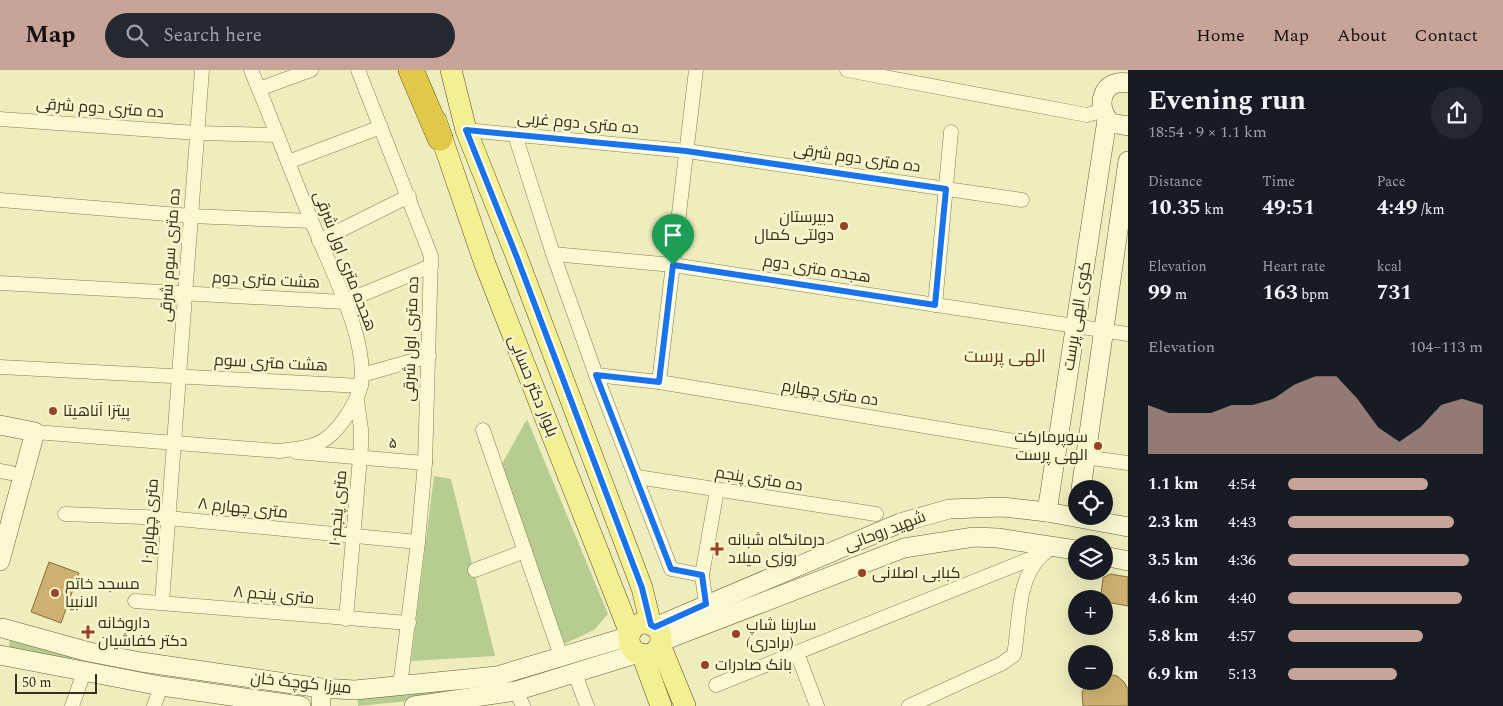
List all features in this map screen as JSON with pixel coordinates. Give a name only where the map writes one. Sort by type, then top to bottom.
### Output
[{"type":"highway","points":[[411,70],[440,138]]},
{"type":"main road","name":"بلوار دکتر حسابی","points":[[423,70],[440,138],[485,264],[646,639],[685,706]]},
{"type":"main road","name":"بلوار دکتر حسابی","points":[[451,70],[466,130],[516,255],[639,579],[646,639],[661,706]]},
{"type":"main road","name":"کوی الهی پرست","points":[[1047,512],[1076,326],[1104,116],[1102,98],[1106,78]]},
{"type":"main road","points":[[1106,78],[1116,83],[1128,82]]},
{"type":"main road","points":[[1104,116],[1118,126],[1128,126]]},
{"type":"main road","name":"کوی الهی پرست","points":[[1082,480],[1128,161]]},
{"type":"main road","points":[[0,425],[30,431]]},
{"type":"main road","points":[[0,514],[6,472],[30,431]]},
{"type":"main road","points":[[0,561],[30,431]]},
{"type":"main road","name":"شهید روحانی","points":[[646,639],[706,604],[900,523],[929,514],[971,507],[1003,508],[1068,516]]},
{"type":"main road","name":"شهید روحانی","points":[[1113,524],[1128,527]]},
{"type":"main road","name":"شهید روحانی","points":[[646,639],[904,548],[974,537],[998,538],[1051,550],[1068,550]]},
{"type":"main road","points":[[1113,558],[1128,561]]},
{"type":"main road","name":"میرزا کوچک خان","points":[[0,632],[89,652],[321,697],[346,698],[400,686],[510,692],[575,674],[646,639]]},
{"type":"main road","name":"میرزا کوچک خان","points":[[510,692],[561,656],[646,639]]},
{"type":"main road","name":"میرزا کوچک خان","points":[[0,655],[161,686],[301,706]]},
{"type":"main road","name":"میرزا کوچک خان","points":[[414,706],[470,689]]},
{"type":"street","name":"ده متری سوم شرقی","points":[[174,443],[202,70]]},
{"type":"street","name":"هجده متری اول شرقی","points":[[30,431],[280,451],[299,449],[326,438],[357,401],[361,380],[359,349],[344,302],[251,70]]},
{"type":"street","points":[[258,89],[311,70]]},
{"type":"street","name":"ده متری اول شرقی","points":[[358,70],[431,256],[425,463],[409,623],[400,686]]},
{"type":"street","points":[[659,382],[696,70]]},
{"type":"street","points":[[847,70],[1087,115],[1104,116]]},
{"type":"street","name":"ده متری دوم شرقی","points":[[0,119],[197,133],[277,135]]},
{"type":"street","points":[[288,162],[381,127]]},
{"type":"street","name":"ده متری دوم غربی","points":[[466,130],[686,151]]},
{"type":"street","points":[[935,305],[952,132]]},
{"type":"street","points":[[516,135],[553,254],[596,375],[671,569],[702,575]]},
{"type":"street","name":"ده متری دوم شرقی","points":[[686,151],[1022,200]]},
{"type":"street","points":[[319,241],[409,196]]},
{"type":"street","points":[[0,200],[191,216],[311,221]]},
{"type":"street","name":"هجده متری دوم","points":[[553,254],[673,265],[1128,334]]},
{"type":"street","points":[[344,302],[431,266]]},
{"type":"street","name":"هشت متری دوم","points":[[0,283],[344,302]]},
{"type":"street","name":"هشت متری سوم","points":[[0,367],[179,376],[361,380],[429,356]]},
{"type":"street","name":"ده متری چهارم","points":[[596,375],[659,382],[1057,448]]},
{"type":"street","name":"۱۰متری پنجم","points":[[346,619],[362,429],[357,401]]},
{"type":"street","points":[[483,430],[561,656]]},
{"type":"street","name":"۱۰متری چهارم","points":[[162,602],[174,443]]},
{"type":"street","name":"۵","points":[[280,451],[425,463]]},
{"type":"street","points":[[1085,456],[1128,463]]},
{"type":"street","name":"ده متری پنجم","points":[[637,477],[876,514]]},
{"type":"street","points":[[706,604],[702,575],[717,490]]},
{"type":"street","name":"۸ متری چهارم","points":[[65,514],[168,518],[418,542]]},
{"type":"street","points":[[716,686],[1051,550]]},
{"type":"street","points":[[909,706],[1001,664],[1014,655],[1024,586],[1037,560],[1051,550]]},
{"type":"street","points":[[475,570],[525,551]]},
{"type":"street","name":"۸ متری پنجم","points":[[136,601],[409,623]]},
{"type":"street","points":[[797,653],[817,706]]},
{"type":"street","points":[[72,706],[84,672]]},
{"type":"street","points":[[575,674],[587,706]]},
{"type":"street","points":[[154,706],[161,686]]},
{"type":"green space","points":[[527,419],[608,614],[594,630],[564,644],[502,464]]},
{"type":"green space","points":[[434,476],[451,479],[495,656],[411,661]]},
{"type":"green space","points":[[10,638],[69,651],[72,660],[8,653]]},
{"type":"green space","points":[[467,680],[469,695],[358,706],[358,690]]},
{"type":"building","name":"مسجد خاتم الانبیا","points":[[49,562],[79,573],[61,623],[31,612]]},
{"type":"building","points":[[1113,574],[1128,577],[1128,606],[1113,603],[1113,590],[1102,590],[1103,580],[1113,580]]},
{"type":"building","points":[[1113,675],[1117,676],[1128,689],[1128,706],[1083,706],[1083,690],[1113,690]]},
{"type":"place","name":"دبیرستان دولتی کمال","points":[[844,226]]},
{"type":"place","name":"پیتزا آناهیتا","points":[[53,411]]},
{"type":"place","name":"سوپرمارکت الهی پرست","points":[[1098,446]]},
{"type":"place","name":"درمانگاه شبانه روزی میلاد","points":[[717,549]]},
{"type":"place","name":"کبابی اصلانی","points":[[862,573]]},
{"type":"place","name":"مسجد خاتم الانبیا","points":[[55,593]]},
{"type":"place","name":"داروخانه دکتر کفاشیان","points":[[88,632]]},
{"type":"place","name":"سارینا شاپ (برادری)","points":[[736,634]]},
{"type":"place","name":"بانک صادرات","points":[[705,665]]},
{"type":"district","name":"الهی پرست","points":[[1005,356]]},
{"type":"route","points":[[466,130],[686,151],[946,189],[935,305],[673,265],[659,382],[596,375],[671,569],[702,575],[706,604],[655,627],[651,625],[642,588],[516,255],[466,130]]}]
